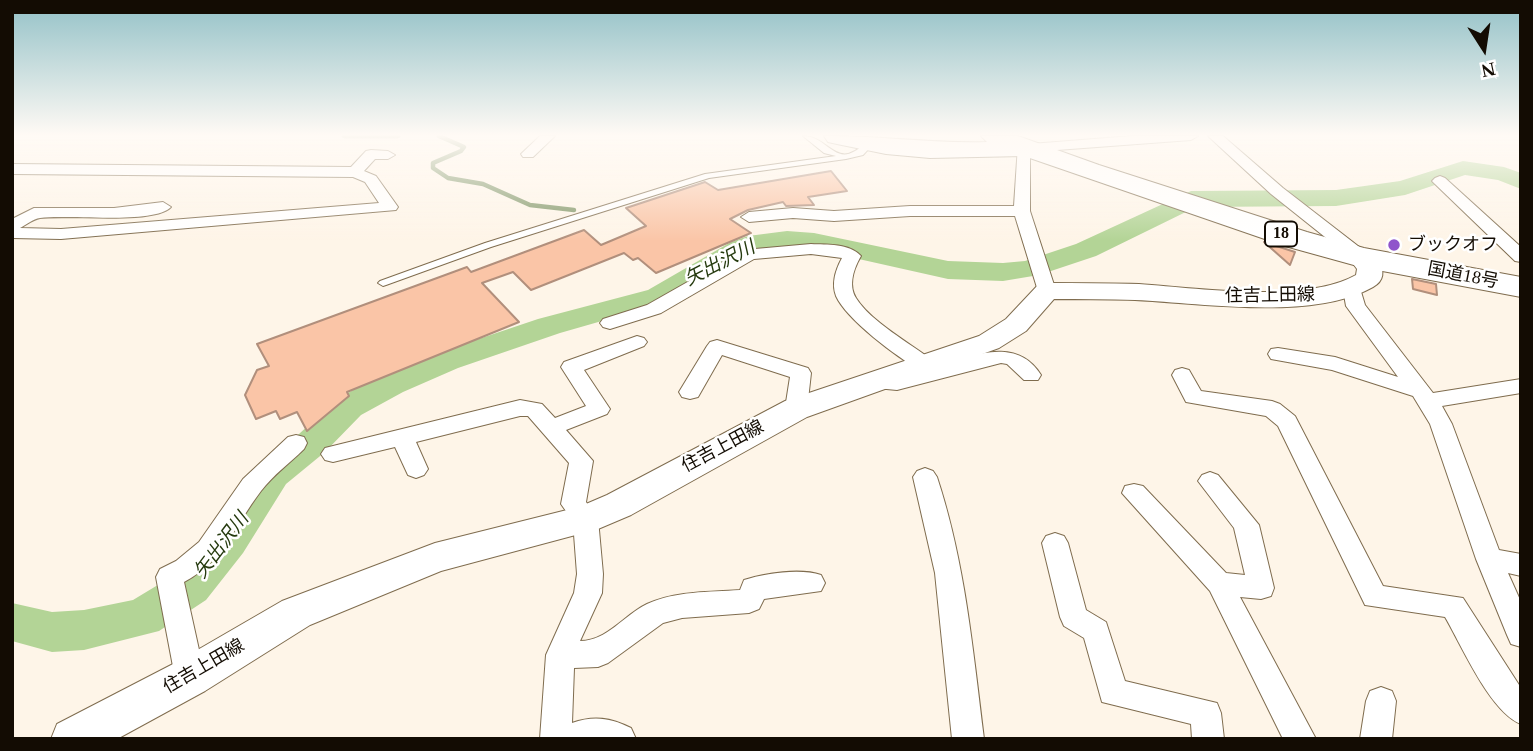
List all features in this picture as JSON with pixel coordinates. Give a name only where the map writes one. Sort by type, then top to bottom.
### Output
[{"type":"highway","name":"国道18号","points":[[1089,171],[1361,257],[1521,287]]},
{"type":"main road","points":[[1352,289],[1369,279],[1370,268],[1361,257]]},
{"type":"main road","name":"住吉上田線","points":[[73,739],[190,677],[309,608],[435,558],[584,519],[619,505],[796,409],[933,363],[1003,334],[1016,325],[1045,282],[1102,291],[1277,298],[1321,295],[1352,289]]},
{"type":"street","points":[[12,233],[61,234],[390,207],[371,179],[355,172],[246,171]]},
{"type":"street","points":[[1023,171],[1022,211],[1045,282]]},
{"type":"street","points":[[1255,171],[1361,257]]},
{"type":"street","points":[[1440,181],[1521,257]]},
{"type":"street","points":[[12,226],[34,213],[114,212],[163,207]]},
{"type":"street","points":[[749,216],[1022,211]]},
{"type":"street","points":[[610,323],[654,309],[750,254],[826,249],[852,256],[845,266],[843,286],[851,305],[933,363],[947,365],[1008,356],[1031,375]]},
{"type":"street","points":[[1352,289],[1356,306],[1424,396],[1441,424],[1489,559],[1521,635]]},
{"type":"street","points":[[553,427],[598,409],[571,367],[637,342]]},
{"type":"street","points":[[690,392],[717,346],[802,373],[796,409]]},
{"type":"street","points":[[1278,354],[1335,364],[1424,396],[1521,386]]},
{"type":"street","points":[[880,380],[884,384],[897,383],[983,360]]},
{"type":"street","points":[[1182,375],[1194,397],[1272,410],[1287,421],[1375,597],[1453,606],[1506,694],[1521,710]]},
{"type":"street","points":[[333,454],[520,408],[534,408],[581,461],[573,504],[584,519],[590,574],[588,593],[560,655],[556,739]]},
{"type":"street","points":[[403,438],[416,469]]},
{"type":"street","points":[[190,677],[169,577],[190,568],[217,540],[254,482],[296,443]]},
{"type":"street","points":[[925,477],[937,512],[948,569],[968,739]]},
{"type":"street","points":[[1210,481],[1246,524],[1261,588],[1219,583]]},
{"type":"street","points":[[1134,493],[1219,583],[1300,739]]},
{"type":"street","points":[[1055,543],[1074,617],[1096,631],[1113,692],[1206,713],[1208,739]]},
{"type":"street","points":[[1489,559],[1521,565]]},
{"type":"street","points":[[560,655],[598,653],[656,613],[682,606],[749,601],[754,588],[812,583]]},
{"type":"street","points":[[1376,739],[1381,701]]},
{"type":"street","points":[[570,739],[586,733],[613,734],[620,739]]},
{"type":"lane","points":[[383,283],[488,245],[731,171]]},
{"type":"building","points":[[831,171],[847,191],[808,197],[814,205],[786,206],[783,202],[748,210],[730,219],[751,233],[656,273],[638,258],[633,260],[624,253],[531,290],[513,272],[482,283],[519,322],[347,392],[349,396],[307,431],[297,412],[280,419],[276,411],[256,419],[245,395],[257,370],[269,366],[257,344],[467,267],[471,272],[584,230],[601,245],[646,226],[626,208],[705,182],[718,190]]},
{"type":"building","points":[[1264,242],[1295,252],[1290,265]]},
{"type":"building","points":[[1412,279],[1436,284],[1437,295],[1413,289]]},
{"type":"waterway","points":[[438,171],[448,178],[483,184],[530,205],[574,210]]},
{"type":"waterway","name":"矢出沢川","points":[[12,622],[52,632],[84,630],[143,617],[191,587],[229,541],[273,474],[312,443],[349,407],[391,384],[446,361],[549,326],[658,296],[741,248],[758,242],[787,239],[814,241],[948,270],[1003,272],[1029,269],[1086,250],[1191,199],[1336,198],[1405,188],[1454,171]]},
{"type":"waterway","name":"矢出沢川","points":[[1484,171],[1504,174],[1521,182]]},
{"type":"place","name":"ブックオフ","points":[[1394,245]]}]
